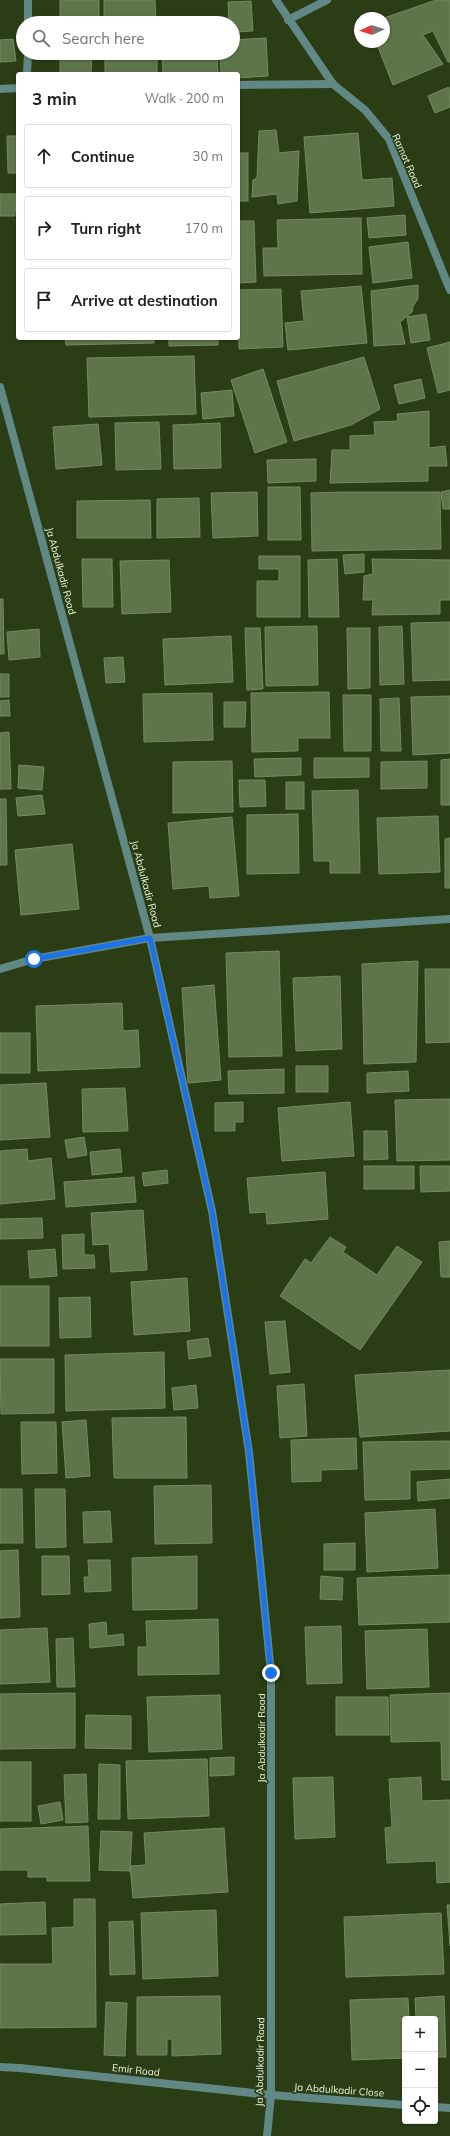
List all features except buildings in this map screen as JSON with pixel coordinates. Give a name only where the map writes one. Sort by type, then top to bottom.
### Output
[{"type":"street","points":[[28,0],[28,16]]},
{"type":"street","name":"Ramat Road","points":[[276,0],[288,20],[333,84],[365,110],[389,139],[450,290]]},
{"type":"street","points":[[288,20],[327,0]]},
{"type":"street","points":[[27,72],[28,60]]},
{"type":"street","points":[[240,85],[333,84]]},
{"type":"street","points":[[0,89],[16,88]]},
{"type":"street","name":"Ja Abdulkadir Road","points":[[0,387],[150,938],[212,1211],[249,1452],[271,1673],[271,2095],[267,2136]]},
{"type":"street","points":[[0,968],[34,959],[150,938],[450,919]]},
{"type":"street","name":"Emir Road","points":[[0,2067],[271,2095]]},
{"type":"street","name":"Ja Abdulkadir Close","points":[[271,2095],[402,2105]]},
{"type":"street","points":[[438,2107],[450,2108]]},
{"type":"route","points":[[34,959],[150,938],[212,1211],[249,1452],[271,1673]]}]
